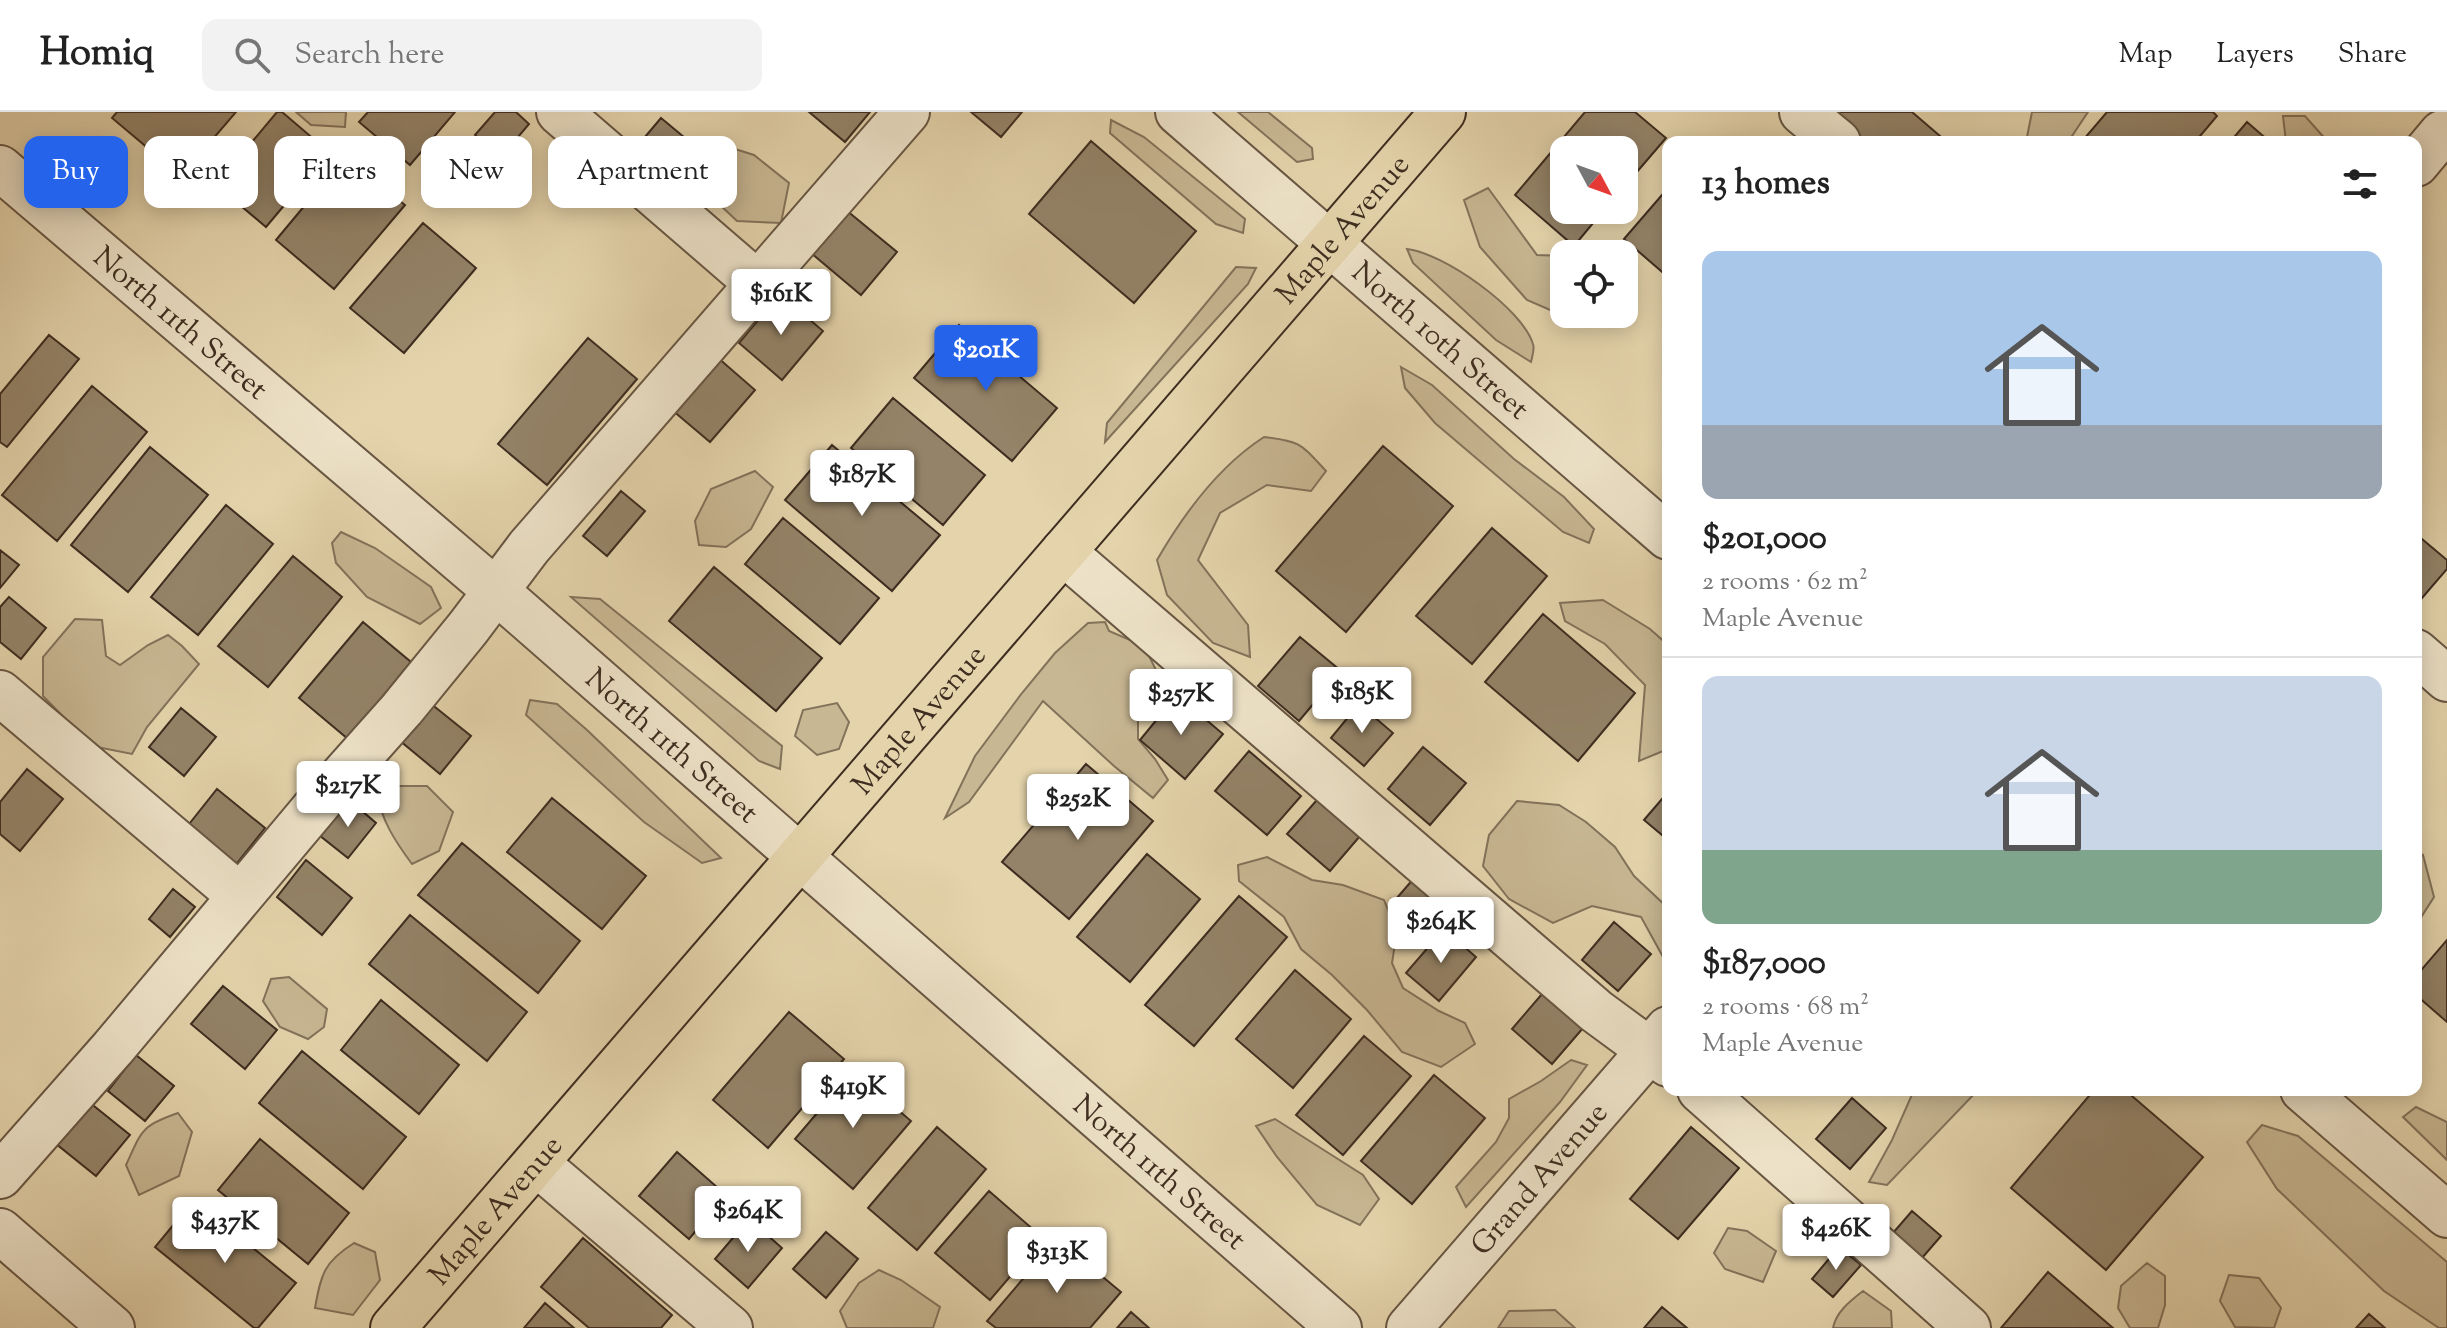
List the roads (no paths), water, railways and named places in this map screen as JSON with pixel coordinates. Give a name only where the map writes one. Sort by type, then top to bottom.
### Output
[{"type":"main road","name":"Maple Avenue","points":[[393,1328],[1443,112]]},
{"type":"street","points":[[559,112],[758,284]]},
{"type":"street","points":[[0,1176],[113,1048],[411,697],[529,547],[907,112]]},
{"type":"street","name":"North 10th Street","points":[[1178,112],[1662,532]]},
{"type":"street","points":[[1802,112],[1831,136]]},
{"type":"street","name":"North 11th Street","points":[[0,168],[496,591],[1339,1328]]},
{"type":"street","points":[[1063,552],[1596,1011],[1662,1048]]},
{"type":"street","points":[[2422,657],[2447,679]]},
{"type":"street","points":[[0,693],[240,896]]},
{"type":"street","name":"Grand Avenue","points":[[1409,1328],[1662,1048]]},
{"type":"street","points":[[1707,1096],[1968,1328]]},
{"type":"street","points":[[2310,1096],[2447,1215]]},
{"type":"street","points":[[536,1163],[730,1328]]},
{"type":"street","points":[[0,1231],[112,1328]]}]
